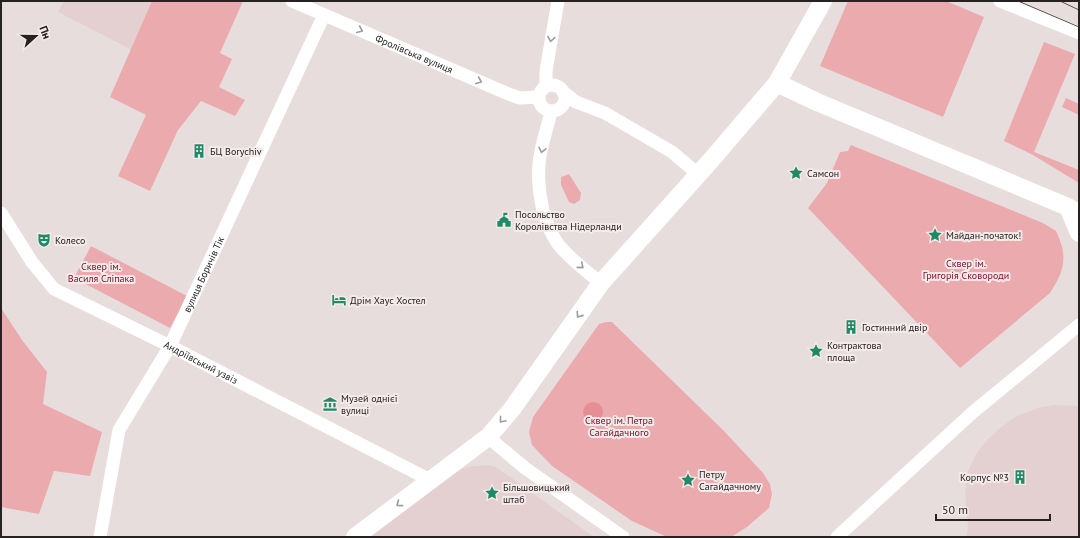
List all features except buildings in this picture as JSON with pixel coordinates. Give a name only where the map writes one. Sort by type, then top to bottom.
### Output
[{"type":"street","name":"Фролівська вулиця","points":[[292,1],[511,95],[520,98],[538,96]]},
{"type":"street","points":[[546,86],[546,71],[558,1]]},
{"type":"street","points":[[355,537],[488,437],[512,409],[601,283],[777,83],[823,1]]},
{"type":"street","points":[[1000,1],[1079,34]]},
{"type":"street","name":"вулиця Боричів Тік","points":[[100,537],[119,430],[170,346],[324,15]]},
{"type":"street","points":[[777,83],[817,102],[1073,211],[1079,233]]},
{"type":"street","points":[[576,102],[557,109],[542,108],[538,96],[542,89],[546,86],[556,86],[576,102],[605,112],[672,152],[698,174]]},
{"type":"street","points":[[563,92],[565,98],[557,109],[539,164],[539,184],[547,221],[558,243],[567,254],[601,283]]},
{"type":"street","name":"Андріївський узвіз","points":[[1,213],[32,262],[54,289],[170,346],[430,480]]},
{"type":"street","points":[[837,537],[972,413],[1079,324]]},
{"type":"street","points":[[488,437],[525,468],[623,537]]},
{"type":"shaded area","points":[[64,1],[243,1],[134,51],[58,12]]},
{"type":"shaded area","points":[[593,402],[600,405],[603,412],[600,419],[593,422],[586,419],[583,412],[586,405]]},
{"type":"shaded area","points":[[1053,405],[1079,406],[1079,537],[966,537],[968,528],[965,491],[968,471],[976,454],[985,442],[1001,427],[1017,416],[1038,408]]},
{"type":"shaded area","points":[[487,465],[496,467],[594,537],[370,537],[460,470],[468,467]]},
{"type":"green space","points":[[152,1],[243,1],[220,53],[232,59],[219,87],[245,100],[235,116],[201,101],[178,130],[150,191],[118,176],[146,115],[110,97]]},
{"type":"green space","points":[[848,1],[946,1],[984,17],[943,117],[820,66]]},
{"type":"green space","points":[[1044,42],[1075,54],[1034,152],[1079,170],[1079,183],[1033,155],[1004,141]]},
{"type":"green space","points":[[1066,98],[1079,104],[1079,115],[1062,107]]},
{"type":"green space","name":"Сквер ім. Григорія Сковороди","points":[[851,145],[1043,223],[1056,231],[1062,248],[1063,263],[1059,277],[1050,293],[960,368],[808,208],[827,183],[840,152],[848,151]]},
{"type":"green space","points":[[569,174],[581,193],[580,200],[574,204],[569,202],[561,185],[561,177]]},
{"type":"green space","name":"Сквер ім. Василя Сліпака","points":[[91,246],[187,296],[170,328],[74,278]]},
{"type":"green space","points":[[1,308],[22,340],[47,372],[43,404],[102,432],[90,476],[54,471],[39,514],[1,507]]},
{"type":"green space","name":"Сквер ім. Петра Сагайдачного","points":[[612,322],[724,431],[763,473],[770,484],[772,494],[769,508],[747,527],[731,537],[667,537],[632,521],[552,466],[532,445],[529,432],[533,417],[599,324]]},
{"type":"tram line","points":[[1018,1],[1079,27]]},
{"type":"tram line","points":[[1060,1],[1079,10]]},
{"type":"place","name":"БЦ Borychiv","points":[[199,151]]},
{"type":"place","name":"Самсон","points":[[796,173]]},
{"type":"place","name":"Посольство Королівства Нідерланди","points":[[504,220]]},
{"type":"place","name":"Майдан-початок!","points":[[935,235]]},
{"type":"place","name":"Колесо","points":[[44,240]]},
{"type":"place","name":"Дрім Хаус Хостел","points":[[339,300]]},
{"type":"place","name":"Гостинний двір","points":[[851,327]]},
{"type":"place","name":"Контрактова площа","points":[[816,351]]},
{"type":"place","name":"Музей однієї вулиці","points":[[330,404]]},
{"type":"place","name":"Корпус №3","points":[[1020,477]]},
{"type":"place","name":"Петру Сагайдачному","points":[[688,480]]},
{"type":"place","name":"Більшовицький штаб","points":[[492,493]]}]
